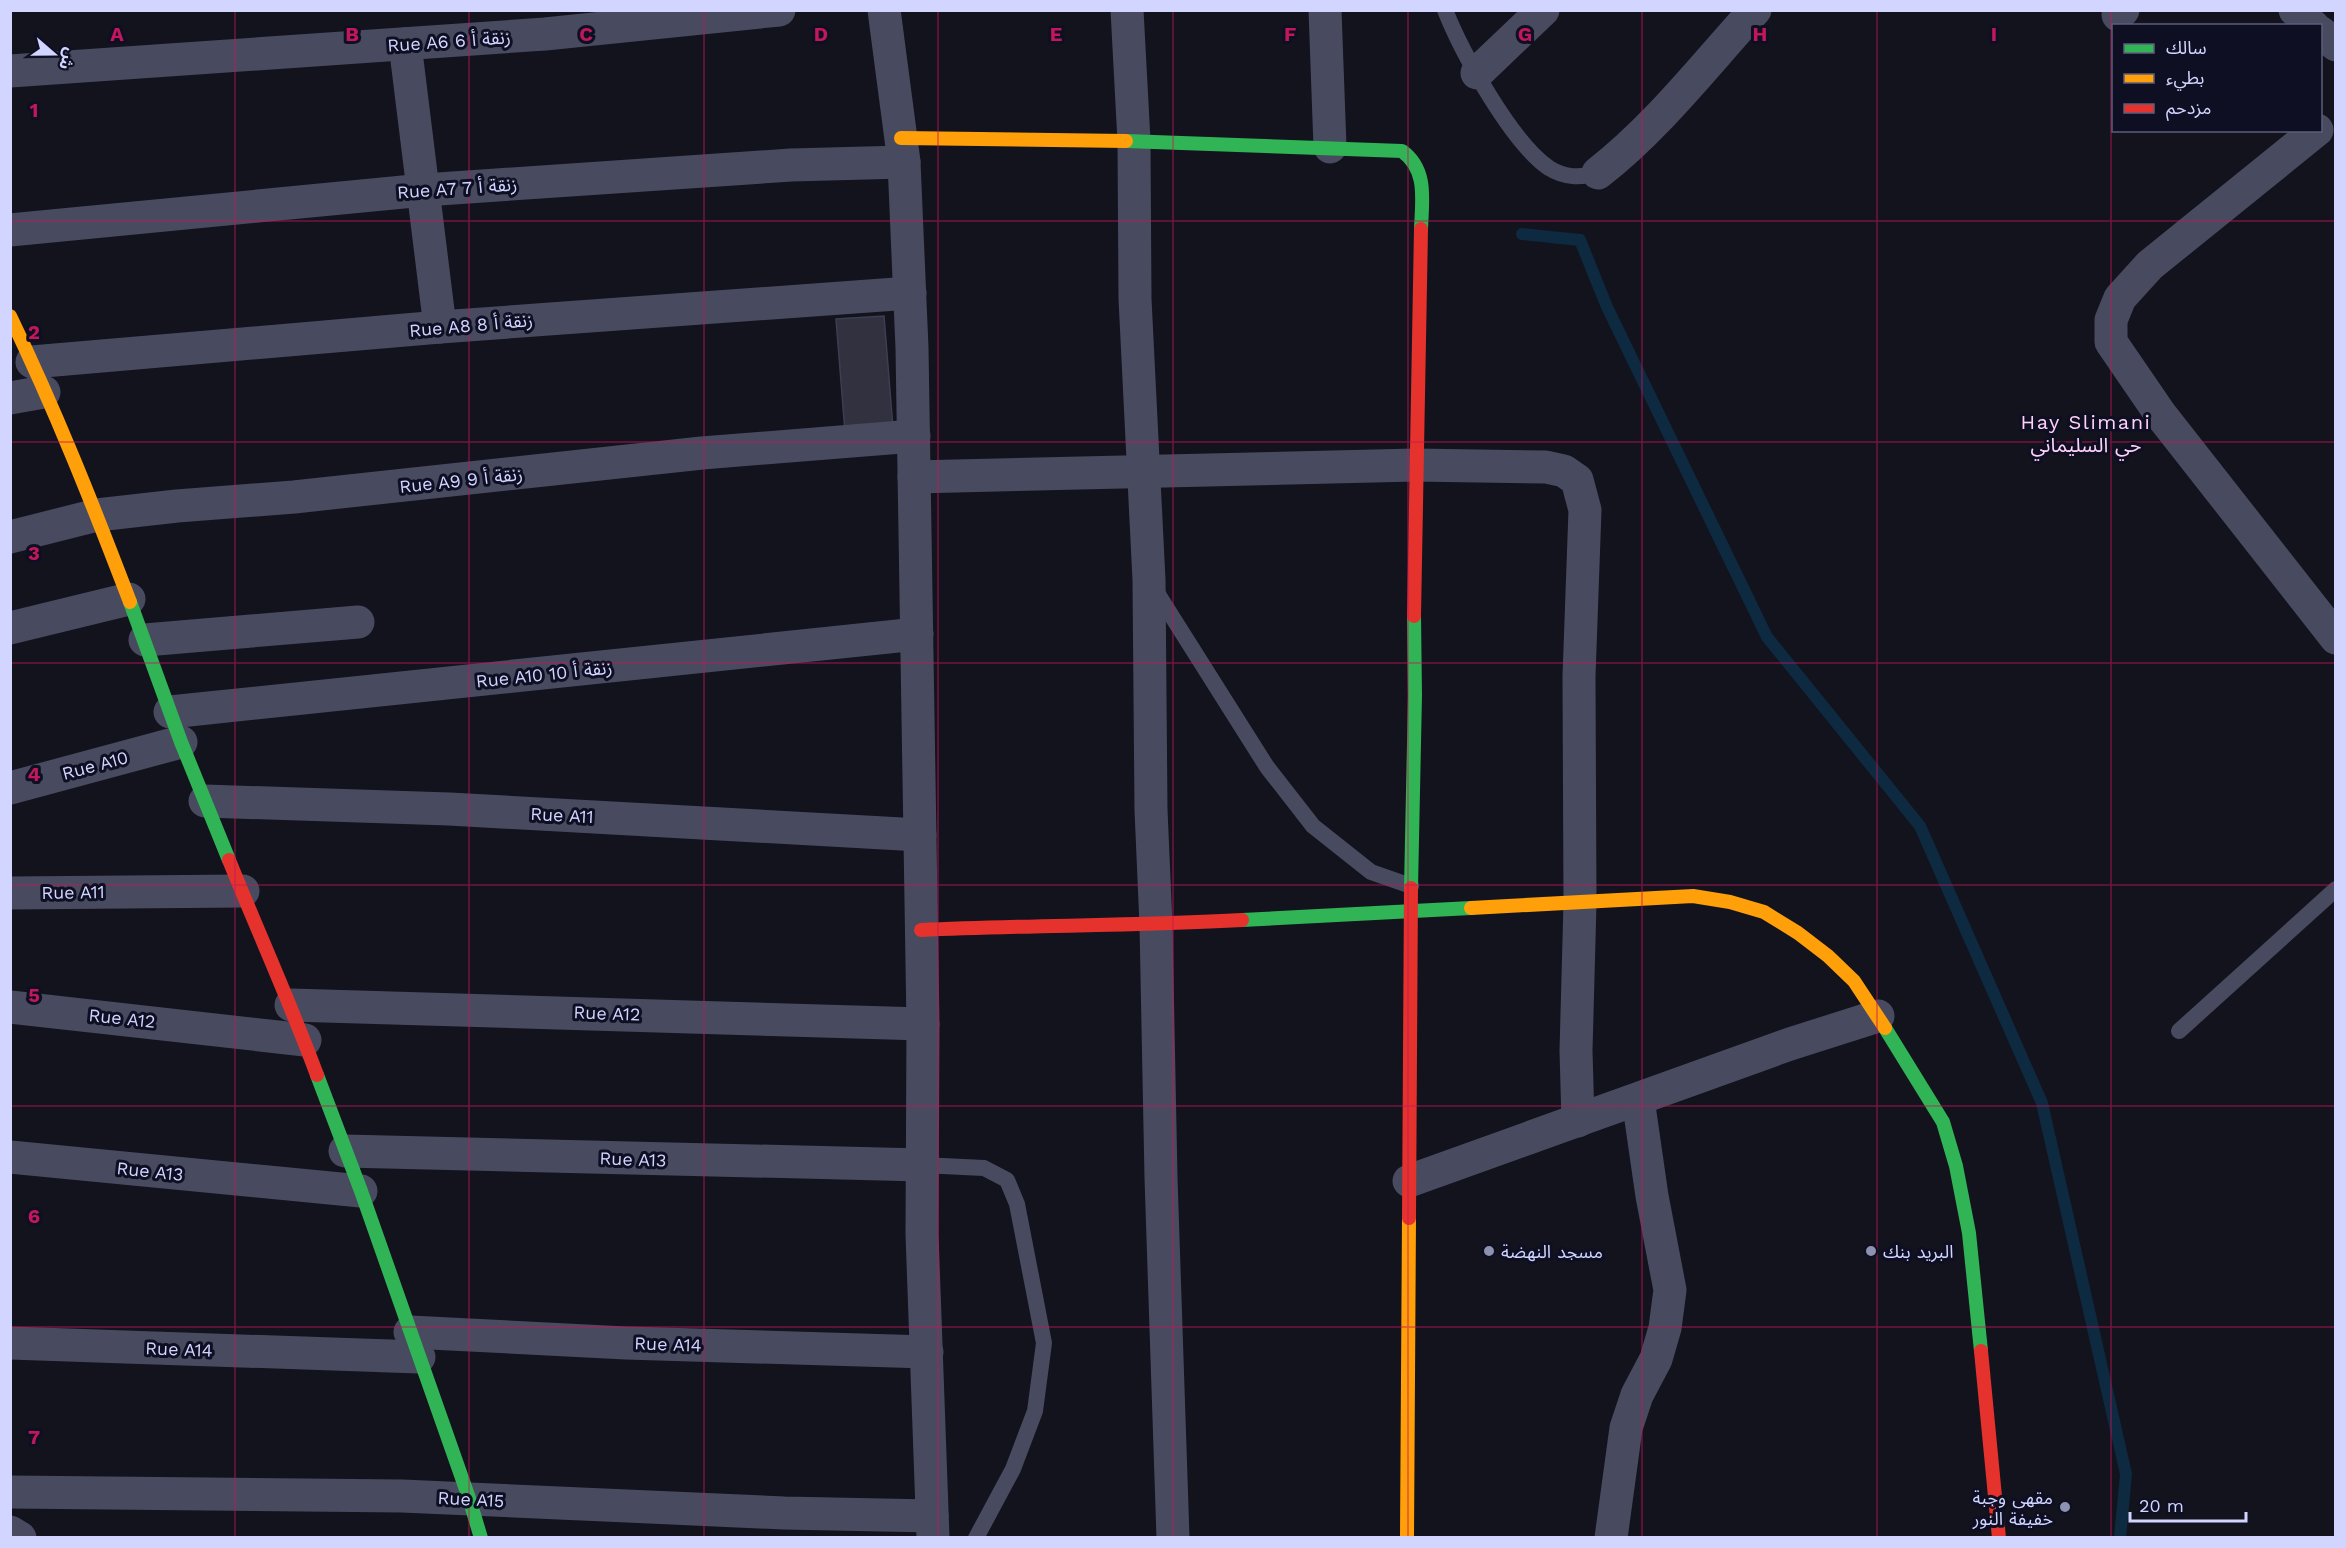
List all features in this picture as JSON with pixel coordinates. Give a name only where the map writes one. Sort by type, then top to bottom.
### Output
[{"type":"street","name":"Rue A6 زنقة أ 6","points":[[10,71],[405,44],[468,25],[545,34],[779,10]]},
{"type":"street","points":[[884,10],[903,150],[910,293],[923,1024],[922,1165],[932,1527]]},
{"type":"street","points":[[1127,10],[1134,141],[1135,299],[1149,580],[1151,810],[1173,1538]]},
{"type":"street","points":[[1325,10],[1330,147]]},
{"type":"street","points":[[1477,73],[1543,10]]},
{"type":"street","points":[[1598,173],[1616,159],[1663,112],[1755,10]]},
{"type":"street","points":[[2295,10],[2311,24]]},
{"type":"street","points":[[2322,34],[2336,45]]},
{"type":"street","points":[[405,44],[440,327]]},
{"type":"street","points":[[2322,127],[2336,115]]},
{"type":"street","points":[[2315,132],[2150,265],[2120,298],[2111,320],[2111,342],[2161,415],[2336,638]]},
{"type":"street","points":[[903,150],[1134,141],[1330,147],[1402,151],[1414,161],[1420,170],[1422,184],[1413,590],[1415,695],[1411,886],[1407,1538]]},
{"type":"street","name":"Rue A7 زنقة أ 7","points":[[10,230],[424,190],[781,166],[903,150]]},
{"type":"street","name":"Rue A8 زنقة أ 8","points":[[32,362],[440,327],[910,293]]},
{"type":"street","points":[[10,316],[97,515],[181,742],[305,1040],[361,1191],[481,1538]]},
{"type":"street","points":[[10,398],[44,392]]},
{"type":"street","name":"Rue A9 زنقة أ 9","points":[[10,537],[97,515],[329,494],[702,453],[914,436]]},
{"type":"street","points":[[914,477],[1415,465],[1546,467],[1564,471],[1577,480],[1585,510],[1579,676],[1580,903],[1576,1051],[1578,1121]]},
{"type":"street","points":[[10,628],[129,599]]},
{"type":"street","points":[[145,640],[358,622]]},
{"type":"street","name":"Rue A10 زنقة أ 10","points":[[170,712],[917,634]]},
{"type":"street","name":"Rue A10","points":[[10,788],[181,742]]},
{"type":"street","name":"Rue A11","points":[[205,801],[437,809],[920,835]]},
{"type":"street","name":"Rue A11","points":[[10,893],[243,891]]},
{"type":"street","points":[[921,930],[1005,926],[1156,925],[1693,896],[1730,902],[1764,912],[1798,933],[1828,956],[1854,981],[1943,1122],[1956,1166],[1969,1233],[1999,1538]]},
{"type":"street","name":"Rue A12","points":[[291,1005],[923,1024]]},
{"type":"street","name":"Rue A12","points":[[10,1007],[305,1040]]},
{"type":"street","points":[[1409,1181],[1790,1044],[1878,1016]]},
{"type":"street","points":[[1611,1538],[1626,1428],[1637,1395],[1656,1359],[1665,1328],[1670,1290],[1652,1196],[1638,1099]]},
{"type":"street","name":"Rue A13","points":[[345,1151],[922,1165]]},
{"type":"street","name":"Rue A13","points":[[10,1157],[361,1191]]},
{"type":"street","name":"Rue A14","points":[[10,1343],[626,1343],[927,1352]]},
{"type":"street","name":"Rue A15","points":[[10,1492],[302,1494],[469,1498],[784,1513],[932,1527]]},
{"type":"street","points":[[10,1532],[20,1538]]},
{"type":"lane","points":[[1445,10],[1477,73],[1503,117],[1527,150],[1550,168],[1565,175],[1581,178],[1598,173]]},
{"type":"lane","points":[[1149,580],[1268,767],[1314,826],[1371,872],[1411,886]]},
{"type":"lane","points":[[2179,1031],[2336,889]]},
{"type":"lane","points":[[922,1165],[984,1168],[1007,1180],[1017,1204],[1044,1343],[1035,1411],[1013,1469],[976,1538]]},
{"type":"building","points":[[884,316],[893,428],[845,432],[836,319]]},
{"type":"waterway","points":[[1522,234],[1580,240],[1607,307],[1767,637],[1920,826],[2042,1103],[2126,1474],[2120,1538]]},
{"type":"traffic: fast","points":[[1126,141],[1402,151],[1416,167],[1420,176],[1422,186],[1421,229]]},
{"type":"traffic: fast","points":[[130,602],[181,742],[229,860]]},
{"type":"traffic: fast","points":[[1411,888],[1415,695],[1414,616]]},
{"type":"traffic: fast","points":[[1242,920],[1471,908]]},
{"type":"traffic: fast","points":[[1885,1028],[1943,1122],[1956,1166],[1969,1233],[1981,1351]]},
{"type":"traffic: fast","points":[[317,1075],[361,1191],[481,1538]]},
{"type":"traffic: slow","points":[[901,138],[1126,141]]},
{"type":"traffic: slow","points":[[10,316],[43,386],[130,602]]},
{"type":"traffic: slow","points":[[1471,908],[1693,896],[1730,902],[1764,912],[1798,933],[1828,956],[1854,981],[1885,1028]]},
{"type":"traffic: slow","points":[[1407,1538],[1409,1218]]},
{"type":"traffic: jam","points":[[1414,616],[1421,229]]},
{"type":"traffic: jam","points":[[229,860],[317,1075]]},
{"type":"traffic: jam","points":[[1409,1218],[1411,888]]},
{"type":"traffic: jam","points":[[921,930],[1242,920]]},
{"type":"traffic: jam","points":[[1981,1351],[1999,1538]]},
{"type":"place","name":"مسجد النهضة","points":[[1489,1251]]},
{"type":"place","name":"البريد بنك","points":[[1871,1251]]},
{"type":"place","name":"مقهى وجبة خفيفة النور","points":[[2065,1507]]},
{"type":"district","name":"Hay Slimani حي السليماني","points":[[2086,434]]}]
